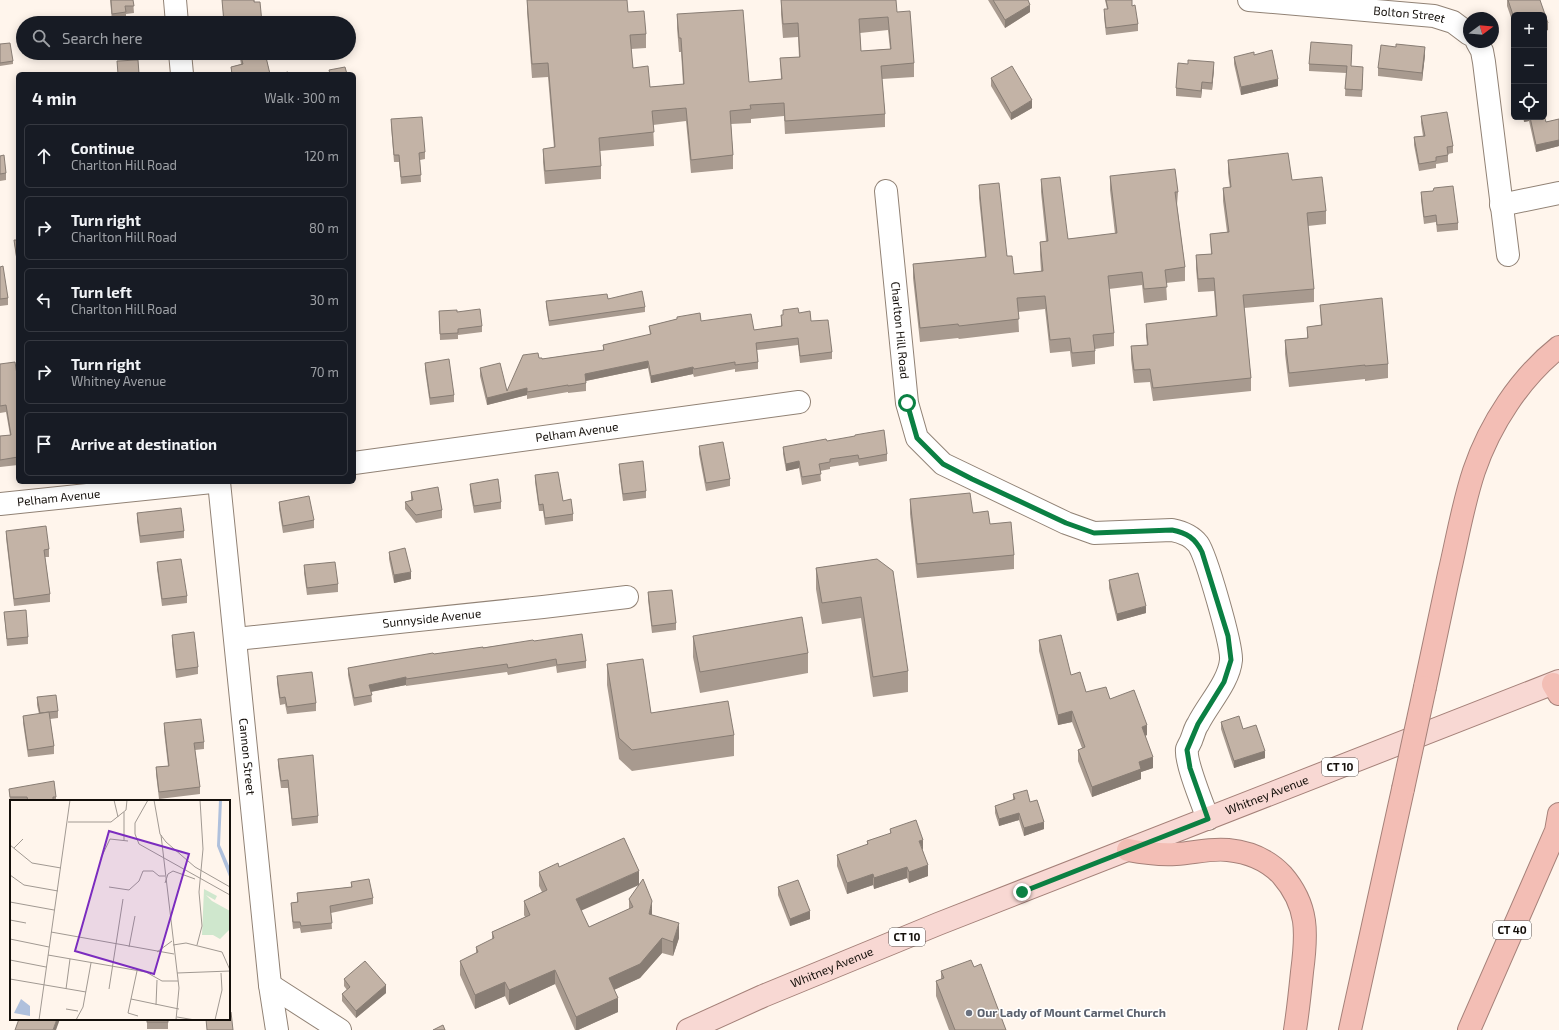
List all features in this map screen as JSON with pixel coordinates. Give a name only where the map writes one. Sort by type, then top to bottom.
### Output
[{"type":"highway","points":[[1350,1030],[1465,502],[1480,454],[1514,394],[1534,370],[1559,347]]},
{"type":"highway","name":"CT 40","points":[[1469,1030],[1558,825]]},
{"type":"highway","points":[[1128,850],[1168,855],[1202,850],[1228,850],[1254,856],[1263,860],[1280,873],[1287,881],[1298,900],[1302,909],[1305,926],[1305,947],[1295,1030]]},
{"type":"main road","name":"Whitney Avenue","points":[[688,1030],[774,992],[923,930],[1208,819],[1557,687]]},
{"type":"street","points":[[175,0],[176,16]]},
{"type":"street","name":"Bolton Street","points":[[1249,0],[1434,16],[1452,22],[1463,30]]},
{"type":"street","points":[[1480,48],[1484,62],[1508,254]]},
{"type":"street","points":[[181,60],[182,72]]},
{"type":"street","name":"Charlton Hill Road","points":[[886,191],[907,403],[917,438],[943,464],[1066,523],[1094,533],[1164,530],[1182,532],[1191,537],[1198,544],[1218,601],[1228,636],[1231,660],[1224,682],[1198,724],[1187,750],[1190,768],[1208,819]]},
{"type":"street","points":[[1501,205],[1559,193]]},
{"type":"street","name":"Pelham Avenue","points":[[356,463],[799,402]]},
{"type":"street","name":"Pelham Avenue","points":[[0,504],[193,484]]},
{"type":"street","name":"Cannon Street","points":[[220,484],[270,985],[277,1030]]},
{"type":"street","name":"Sunnyside Avenue","points":[[236,639],[627,597]]},
{"type":"street","points":[[270,985],[340,1030]]},
{"type":"building","points":[[111,0],[133,0],[134,6],[125,6],[126,12],[112,14]]},
{"type":"building","points":[[222,0],[254,0],[254,2],[260,2],[261,16],[223,16]]},
{"type":"building","points":[[527,0],[627,0],[628,12],[644,11],[646,34],[630,35],[633,68],[648,66],[650,87],[684,84],[681,38],[679,38],[677,14],[743,10],[749,82],[782,79],[780,58],[800,57],[798,23],[783,24],[781,0],[896,0],[897,12],[910,11],[914,63],[881,66],[885,114],[785,121],[784,103],[750,105],[751,109],[730,111],[733,155],[691,160],[686,108],[652,111],[654,132],[599,138],[601,166],[545,171],[543,149],[555,147],[548,63],[532,64]],"holes":[[[888,17],[891,49],[861,51],[859,19]]]},
{"type":"building","points":[[993,0],[1028,0],[1030,5],[1005,20]]},
{"type":"building","points":[[1106,0],[1132,0],[1132,6],[1135,5],[1138,24],[1106,28],[1104,9],[1108,9]]},
{"type":"building","points":[[1508,0],[1540,0],[1544,12],[1512,12]]},
{"type":"building","points":[[1311,42],[1352,45],[1351,66],[1363,67],[1362,90],[1345,89],[1347,66],[1309,64]]},
{"type":"building","points":[[10,43],[13,61],[0,63],[0,44]]},
{"type":"building","points":[[1396,44],[1425,47],[1422,73],[1378,68],[1381,45],[1396,47]]},
{"type":"building","points":[[1272,50],[1278,79],[1241,87],[1234,57],[1254,52],[1254,55]]},
{"type":"building","points":[[138,60],[139,72],[118,72],[117,61]]},
{"type":"building","points":[[242,60],[267,60],[270,72],[232,72],[231,67],[243,64]]},
{"type":"building","points":[[1188,60],[1214,62],[1212,83],[1202,82],[1201,91],[1176,88],[1178,63],[1188,64]]},
{"type":"building","points":[[1012,66],[1032,100],[1011,113],[991,78]]},
{"type":"building","points":[[345,67],[346,72],[330,72],[329,70]]},
{"type":"building","points":[[1447,112],[1453,146],[1447,147],[1448,155],[1436,157],[1436,161],[1419,164],[1414,137],[1425,136],[1421,116]]},
{"type":"building","points":[[422,117],[425,152],[419,153],[421,175],[401,177],[399,155],[394,155],[391,119]]},
{"type":"building","points":[[1559,119],[1559,140],[1536,145],[1531,120],[1545,120],[1546,122]]},
{"type":"building","points":[[1288,153],[1292,180],[1322,177],[1326,211],[1307,213],[1314,289],[1243,295],[1251,378],[1153,388],[1150,369],[1134,370],[1131,346],[1148,345],[1146,324],[1217,316],[1214,278],[1198,279],[1196,255],[1212,254],[1210,234],[1229,232],[1223,188],[1231,187],[1228,160]]},
{"type":"building","points":[[4,155],[6,173],[0,174],[0,156]]},
{"type":"building","points":[[1175,169],[1178,192],[1175,192],[1185,267],[1165,270],[1167,287],[1144,289],[1142,272],[1108,276],[1114,333],[1093,335],[1095,351],[1072,353],[1070,338],[1050,340],[1045,296],[1017,298],[1019,319],[959,326],[958,324],[920,328],[913,264],[986,257],[979,185],[999,183],[1007,256],[1012,256],[1014,274],[1043,271],[1040,242],[1048,241],[1041,179],[1060,177],[1068,239],[1117,233],[1110,176]]},
{"type":"building","points":[[1453,186],[1458,223],[1437,225],[1436,215],[1424,217],[1421,192],[1433,191],[1434,188]]},
{"type":"building","points":[[14,240],[16,240],[16,253]]},
{"type":"building","points":[[3,266],[8,298],[0,299],[0,267]]},
{"type":"building","points":[[642,291],[645,307],[549,321],[546,301],[607,294],[608,299]]},
{"type":"building","points":[[1382,298],[1388,364],[1289,373],[1285,340],[1308,338],[1307,327],[1322,325],[1320,305]]},
{"type":"building","points":[[798,308],[799,313],[810,311],[811,321],[828,320],[832,352],[800,356],[798,338],[756,343],[758,362],[735,365],[735,362],[694,369],[693,367],[651,376],[648,361],[585,374],[586,383],[527,392],[527,388],[487,398],[480,368],[500,363],[507,391],[523,355],[538,353],[539,358],[542,359],[604,350],[603,345],[651,334],[649,326],[677,319],[677,317],[700,313],[701,321],[751,314],[754,330],[782,326],[781,315],[783,315],[783,310]]},
{"type":"building","points":[[480,309],[482,326],[458,329],[458,333],[440,334],[439,311],[457,310],[457,312]]},
{"type":"building","points":[[449,359],[454,395],[430,398],[425,363]]},
{"type":"building","points":[[15,362],[16,457],[0,460],[0,436],[11,435],[6,405],[0,406],[0,364]]},
{"type":"building","points":[[884,430],[887,454],[859,459],[858,455],[830,459],[830,462],[819,464],[821,474],[802,477],[799,461],[786,464],[783,447],[826,439],[827,441]]},
{"type":"building","points":[[723,442],[730,479],[706,483],[699,446]]},
{"type":"building","points":[[643,461],[646,491],[623,494],[619,464]]},
{"type":"building","points":[[558,472],[563,501],[571,499],[573,514],[545,518],[543,504],[539,505],[535,475]]},
{"type":"building","points":[[498,479],[501,502],[474,506],[470,484]]},
{"type":"building","points":[[438,487],[442,510],[416,515],[405,502],[413,500],[411,492]]},
{"type":"building","points":[[970,493],[973,513],[988,511],[990,524],[1011,522],[1014,555],[917,564],[910,499]]},
{"type":"building","points":[[309,496],[314,520],[283,526],[279,502]]},
{"type":"building","points":[[181,508],[184,531],[140,536],[137,513]]},
{"type":"building","points":[[46,526],[49,549],[44,550],[50,594],[14,599],[6,531]]},
{"type":"building","points":[[405,548],[411,572],[394,575],[389,552]]},
{"type":"building","points":[[181,559],[187,596],[162,599],[157,562]]},
{"type":"building","points":[[877,559],[893,571],[908,671],[873,677],[861,597],[822,603],[816,568]]},
{"type":"building","points":[[335,562],[338,584],[307,588],[304,565]]},
{"type":"building","points":[[1138,573],[1146,606],[1117,614],[1109,580]]},
{"type":"building","points":[[672,590],[676,623],[652,626],[648,592]]},
{"type":"building","points":[[26,610],[28,637],[7,639],[4,612]]},
{"type":"building","points":[[802,617],[808,653],[700,672],[693,636]]},
{"type":"building","points":[[194,632],[198,667],[176,670],[172,635]]},
{"type":"building","points":[[582,634],[586,661],[557,665],[556,659],[508,668],[507,664],[406,679],[406,677],[369,685],[372,695],[354,698],[348,668],[433,653],[483,648]]},
{"type":"building","points":[[1061,635],[1071,675],[1080,672],[1086,692],[1106,687],[1110,699],[1134,690],[1147,725],[1142,727],[1153,757],[1139,762],[1141,769],[1092,787],[1078,750],[1085,747],[1072,711],[1058,715],[1039,640]]},
{"type":"building","points":[[643,659],[651,713],[728,701],[734,735],[632,750],[619,738],[607,664]]},
{"type":"building","points":[[312,672],[316,703],[287,707],[285,697],[280,698],[277,676]]},
{"type":"building","points":[[56,695],[58,711],[40,713],[37,697]]},
{"type":"building","points":[[49,712],[54,746],[28,750],[23,716]]},
{"type":"building","points":[[1239,716],[1243,729],[1256,725],[1265,751],[1234,761],[1221,722]]},
{"type":"building","points":[[201,719],[204,742],[194,743],[200,787],[159,792],[156,767],[169,766],[164,723]]},
{"type":"building","points":[[313,755],[318,816],[292,819],[288,780],[281,781],[278,759]]},
{"type":"building","points":[[54,781],[56,797],[53,797],[53,800],[28,800],[27,797],[10,797],[9,789]]},
{"type":"building","points":[[1027,790],[1030,802],[1037,800],[1044,822],[1024,828],[1019,813],[999,819],[995,806],[1015,799],[1013,794]]},
{"type":"building","points":[[916,820],[923,840],[919,841],[928,865],[909,872],[907,867],[874,878],[873,874],[847,883],[837,855],[868,844],[867,841],[891,833],[890,829]]},
{"type":"building","points":[[624,838],[639,871],[576,899],[589,927],[633,907],[629,899],[643,879],[652,901],[649,914],[679,923],[673,942],[662,938],[640,964],[609,978],[618,998],[576,1017],[555,970],[509,990],[505,982],[475,995],[460,961],[478,952],[476,947],[494,938],[492,932],[530,915],[524,901],[547,890],[539,872],[558,863],[559,867]]},
{"type":"building","points":[[369,879],[373,898],[330,906],[332,923],[301,926],[300,922],[293,922],[291,903],[298,902],[297,893],[352,887],[351,882]]},
{"type":"building","points":[[798,880],[810,911],[790,919],[778,887]]},
{"type":"building","name":"Our Lady of Mount Carmel Church","points":[[971,960],[974,967],[981,964],[1006,1030],[955,1030],[936,981],[944,978],[941,971]]},
{"type":"building","points":[[365,961],[386,985],[356,1011],[342,994],[350,987],[344,979]]},
{"type":"building","points":[[231,1012],[233,1030],[207,1030],[206,1020],[230,1020]]},
{"type":"building","points":[[19,1020],[57,1020],[53,1030],[15,1030]]},
{"type":"building","points":[[147,1020],[168,1020],[168,1022],[147,1022]]},
{"type":"building","points":[[443,1025],[445,1030],[433,1030]]},
{"type":"place","name":"Our Lady of Mount Carmel Church","points":[[969,1013]]},
{"type":"route","points":[[907,403],[917,438],[943,464],[972,479],[1066,523],[1094,533],[1172,530],[1182,532],[1191,537],[1198,544],[1202,552],[1228,636],[1231,660],[1224,682],[1198,724],[1187,750],[1190,768],[1208,819],[1022,892]]}]
